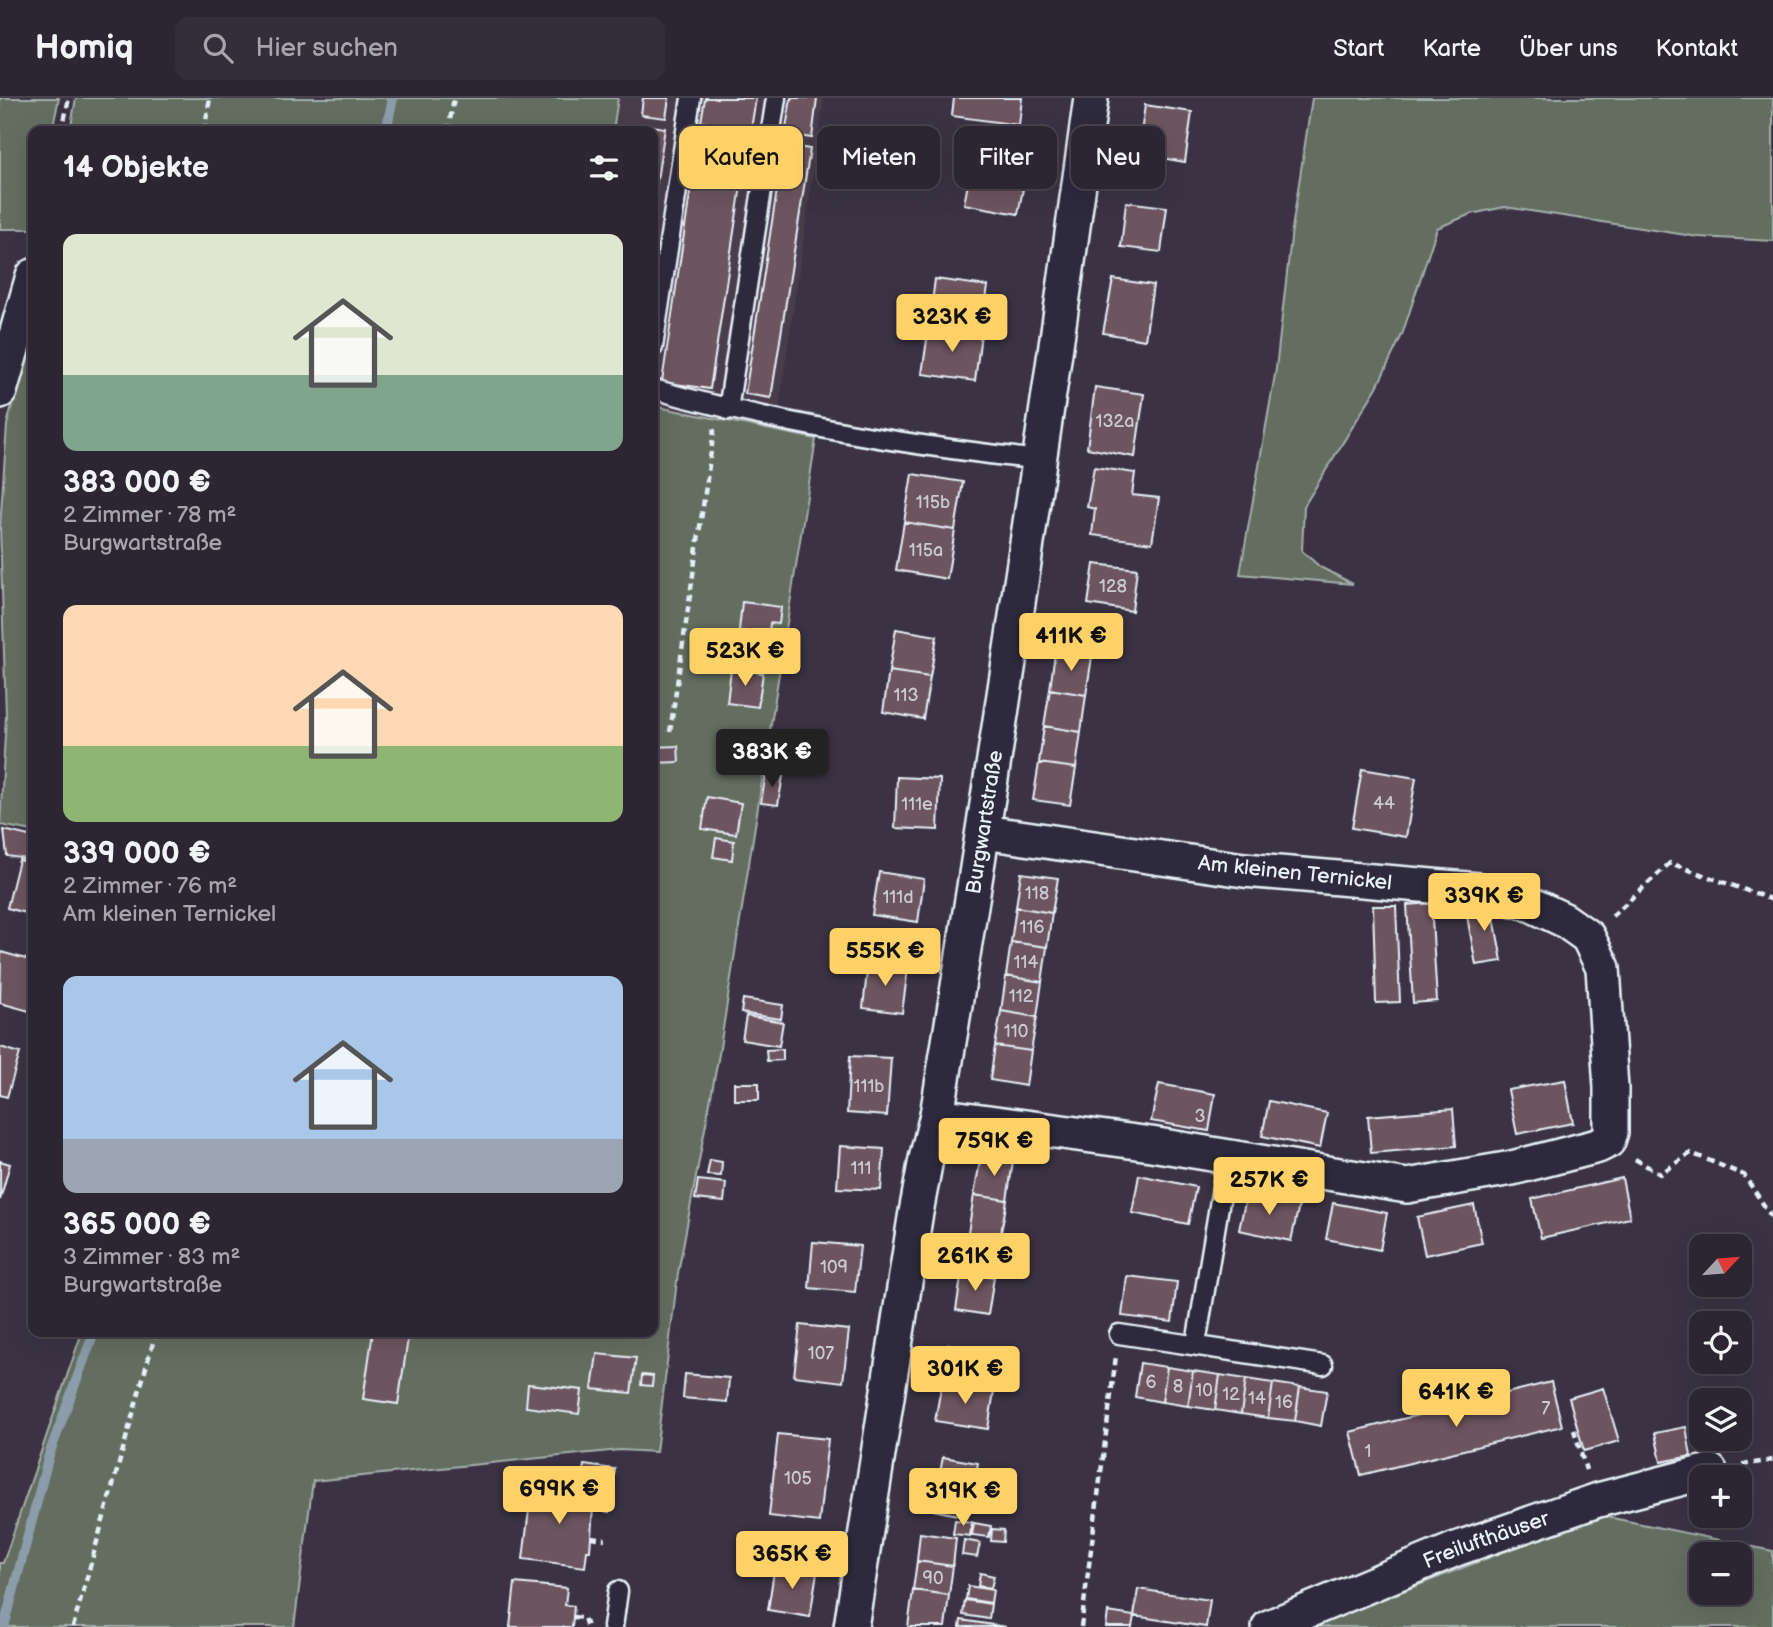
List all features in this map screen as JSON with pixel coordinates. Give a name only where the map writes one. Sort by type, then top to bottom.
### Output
[{"type":"street","name":"Burgwartstraße","points":[[850,1627],[919,1194],[937,1115],[984,832],[1041,460],[1091,98]]},
{"type":"street","points":[[0,391],[28,293]]},
{"type":"street","name":"Am kleinen Ternickel","points":[[984,832],[1244,870],[1479,890],[1528,903],[1564,920],[1588,937]]},
{"type":"street","points":[[937,1115],[1151,1144],[1407,1186],[1513,1168],[1598,1146],[1608,1141],[1611,1132],[1611,1088],[1603,968],[1588,937]]},
{"type":"street","name":"Freilufthäuser","points":[[1269,1627],[1456,1549],[1598,1500],[1689,1476]]},
{"type":"lane","points":[[658,314],[691,98]]},
{"type":"lane","points":[[728,410],[776,98]]},
{"type":"lane","points":[[658,390],[728,410],[794,424],[1041,460]]},
{"type":"lane","points":[[1196,1345],[1227,1158]]},
{"type":"lane","points":[[1119,1334],[1323,1365]]},
{"type":"lane","points":[[613,1627],[618,1591]]},
{"type":"path","points":[[63,126],[69,98]]},
{"type":"path","points":[[205,126],[210,98]]},
{"type":"path","points":[[448,126],[454,98]]},
{"type":"path","points":[[670,732],[714,431],[702,429]]},
{"type":"path","points":[[1588,937],[1670,863],[1773,900]]},
{"type":"path","points":[[1660,1174],[1691,1153],[1744,1175],[1773,1219]]},
{"type":"path","points":[[1081,1627],[1119,1334]]},
{"type":"path","points":[[73,1627],[155,1337]]},
{"type":"path","points":[[1574,1430],[1581,1453]]},
{"type":"path","points":[[592,1537],[605,1539]]},
{"type":"path","points":[[573,1617],[584,1618],[587,1627]]},
{"type":"shaded area","points":[[618,98],[824,98],[820,126],[817,126],[817,146],[779,407],[820,414],[816,439],[658,407],[658,126],[614,126]]},
{"type":"green space","points":[[0,98],[59,98],[53,126],[28,126],[28,229],[0,229]]},
{"type":"green space","points":[[76,98],[618,98],[614,126],[71,126]]},
{"type":"green space","points":[[1312,98],[1773,98],[1773,241],[1699,237],[1505,207],[1471,214],[1437,228],[1402,335],[1377,387],[1304,506],[1302,551],[1320,567],[1353,584],[1240,574],[1276,369],[1292,229]]},
{"type":"green space","points":[[28,342],[28,830],[0,825],[6,716],[0,527],[7,425]]},
{"type":"green space","points":[[658,407],[816,439],[719,1054],[678,1273],[656,1452],[620,1450],[313,1481],[294,1627],[0,1627],[0,1563],[3,1563],[80,1337],[658,1337]]},
{"type":"green space","points":[[1598,1515],[1729,1542],[1689,1542],[1689,1605],[1752,1605],[1752,1547],[1773,1551],[1773,1627],[1311,1627]]},
{"type":"building","points":[[643,98],[669,98],[666,118],[641,115]]},
{"type":"building","points":[[705,98],[756,98],[751,126],[701,122]]},
{"type":"building","points":[[791,98],[817,98],[812,138],[803,137],[803,126],[786,126]]},
{"type":"building","points":[[954,98],[1022,98],[1019,125],[952,116]]},
{"type":"building","points":[[1145,105],[1192,112],[1185,162],[1165,159],[1165,126],[1142,126]]},
{"type":"building","points":[[658,127],[665,128],[658,174]]},
{"type":"building","points":[[803,148],[810,149],[771,398],[745,394],[777,189],[803,189]]},
{"type":"building","points":[[691,189],[741,189],[710,389],[662,382]]},
{"type":"building","points":[[967,189],[1023,189],[1018,214],[964,204]]},
{"type":"building","points":[[1126,202],[1167,207],[1161,252],[1121,247]]},
{"type":"building","points":[[935,279],[988,286],[981,334],[929,326]]},
{"type":"building","points":[[1113,279],[1153,285],[1145,340],[1103,333]]},
{"type":"building","points":[[929,326],[981,334],[975,381],[922,374]]},
{"type":"building","points":[[1095,387],[1144,394],[1135,457],[1087,448]]},
{"type":"building","points":[[1094,467],[1135,473],[1132,495],[1159,498],[1152,543],[1092,535],[1095,509],[1087,507]]},
{"type":"building","points":[[912,474],[963,482],[955,530],[904,522]]},
{"type":"building","points":[[904,522],[955,530],[947,579],[896,570]]},
{"type":"building","points":[[1094,564],[1137,569],[1132,611],[1088,604]]},
{"type":"building","points":[[742,602],[781,607],[779,624],[770,623],[769,634],[739,631]]},
{"type":"building","points":[[896,629],[937,636],[930,677],[889,671]]},
{"type":"building","points":[[1055,653],[1092,657],[1086,695],[1050,689]]},
{"type":"building","points":[[731,669],[763,673],[758,707],[727,703]]},
{"type":"building","points":[[889,671],[930,677],[923,719],[883,712]]},
{"type":"building","points":[[1050,689],[1086,695],[1081,732],[1044,726]]},
{"type":"building","points":[[1044,726],[1081,732],[1076,768],[1039,763]]},
{"type":"building","points":[[678,746],[679,762],[658,763],[658,747]]},
{"type":"building","points":[[1039,763],[1076,768],[1070,805],[1033,800]]},
{"type":"building","points":[[1362,769],[1416,778],[1406,837],[1352,828]]},
{"type":"building","points":[[766,773],[783,776],[778,805],[761,803]]},
{"type":"building","points":[[897,777],[940,779],[938,830],[895,828]]},
{"type":"building","points":[[707,797],[741,803],[736,834],[702,829]]},
{"type":"building","points":[[4,830],[28,836],[28,859],[7,856]]},
{"type":"building","points":[[716,838],[734,841],[732,860],[713,857]]},
{"type":"building","points":[[19,860],[28,862],[28,914],[7,908]]},
{"type":"building","points":[[879,872],[924,879],[918,922],[872,915]]},
{"type":"building","points":[[1021,873],[1058,878],[1052,913],[1016,907]]},
{"type":"building","points":[[1491,901],[1502,961],[1476,965],[1465,905]]},
{"type":"building","points":[[1431,903],[1437,1001],[1413,1003],[1407,905]]},
{"type":"building","points":[[1373,906],[1396,906],[1400,1002],[1376,1003]]},
{"type":"building","points":[[1016,907],[1052,913],[1047,947],[1011,942]]},
{"type":"building","points":[[1011,942],[1047,947],[1042,982],[1006,976]]},
{"type":"building","points":[[1,952],[28,960],[28,1011],[0,1003]]},
{"type":"building","points":[[868,963],[908,968],[902,1013],[863,1008]]},
{"type":"building","points":[[1006,976],[1042,982],[1037,1017],[1001,1011]]},
{"type":"building","points":[[743,999],[783,1005],[781,1019],[741,1013]]},
{"type":"building","points":[[1001,1011],[1037,1017],[1031,1051],[995,1046]]},
{"type":"building","points":[[746,1016],[783,1022],[779,1046],[742,1040]]},
{"type":"building","points":[[995,1046],[1031,1051],[1026,1086],[990,1080]]},
{"type":"building","points":[[0,1047],[20,1053],[7,1097],[0,1095]]},
{"type":"building","points":[[783,1049],[783,1060],[767,1061],[766,1050]]},
{"type":"building","points":[[850,1056],[891,1058],[887,1116],[847,1113]]},
{"type":"building","points":[[1565,1080],[1573,1123],[1517,1134],[1508,1090]]},
{"type":"building","points":[[734,1083],[759,1083],[759,1100],[734,1100]]},
{"type":"building","points":[[1159,1084],[1215,1094],[1209,1131],[1151,1121]]},
{"type":"building","points":[[1269,1101],[1327,1113],[1320,1148],[1262,1136]]},
{"type":"building","points":[[1453,1109],[1456,1146],[1371,1153],[1368,1116]]},
{"type":"building","points":[[840,1146],[884,1149],[881,1190],[837,1188]]},
{"type":"building","points":[[981,1156],[1013,1162],[1007,1200],[974,1195]]},
{"type":"building","points":[[710,1160],[722,1162],[721,1176],[707,1175]]},
{"type":"building","points":[[0,1161],[10,1164],[0,1200]]},
{"type":"building","points":[[1139,1175],[1196,1187],[1188,1224],[1132,1213]]},
{"type":"building","points":[[1622,1178],[1630,1218],[1541,1238],[1532,1199]]},
{"type":"building","points":[[698,1180],[726,1183],[724,1202],[695,1199]]},
{"type":"building","points":[[1247,1193],[1299,1205],[1291,1241],[1239,1230]]},
{"type":"building","points":[[974,1195],[1007,1200],[1000,1238],[968,1233]]},
{"type":"building","points":[[1333,1203],[1387,1213],[1380,1250],[1326,1239]]},
{"type":"building","points":[[1474,1205],[1482,1243],[1425,1255],[1417,1217]]},
{"type":"building","points":[[968,1233],[1000,1238],[994,1277],[962,1271]]},
{"type":"building","points":[[813,1242],[860,1246],[855,1292],[809,1288]]},
{"type":"building","points":[[962,1271],[994,1277],[988,1315],[956,1310]]},
{"type":"building","points":[[1127,1276],[1177,1282],[1172,1322],[1122,1316]]},
{"type":"building","points":[[800,1325],[849,1330],[843,1382],[794,1376]]},
{"type":"building","points":[[372,1337],[408,1337],[398,1404],[363,1399]]},
{"type":"building","points":[[948,1344],[1000,1352],[994,1391],[942,1382]]},
{"type":"building","points":[[597,1354],[636,1358],[631,1393],[592,1389]]},
{"type":"building","points":[[1140,1363],[1167,1367],[1162,1402],[1135,1397]]},
{"type":"building","points":[[1167,1367],[1193,1371],[1188,1406],[1162,1402]]},
{"type":"building","points":[[1193,1371],[1220,1375],[1215,1410],[1188,1406]]},
{"type":"building","points":[[685,1374],[729,1378],[727,1402],[683,1398]]},
{"type":"building","points":[[642,1375],[653,1376],[652,1386],[641,1385]]},
{"type":"building","points":[[1220,1375],[1246,1379],[1241,1414],[1215,1410]]},
{"type":"building","points":[[1246,1379],[1273,1383],[1268,1418],[1241,1414]]},
{"type":"building","points":[[942,1382],[994,1391],[988,1429],[935,1421]]},
{"type":"building","points":[[1551,1382],[1562,1426],[1361,1475],[1350,1432]]},
{"type":"building","points":[[1273,1383],[1300,1387],[1295,1421],[1268,1418]]},
{"type":"building","points":[[528,1384],[582,1390],[579,1414],[526,1407]]},
{"type":"building","points":[[1300,1387],[1327,1391],[1321,1426],[1295,1421]]},
{"type":"building","points":[[1603,1388],[1619,1441],[1584,1451],[1569,1398]]},
{"type":"building","points":[[1686,1427],[1691,1456],[1661,1462],[1655,1433]]},
{"type":"building","points":[[778,1434],[828,1439],[819,1522],[769,1516]]},
{"type":"building","points":[[943,1457],[978,1463],[967,1517],[933,1510]]},
{"type":"building","points":[[584,1465],[615,1469],[609,1512],[592,1509],[594,1493],[580,1491]]},
{"type":"building","points":[[532,1485],[594,1493],[590,1551],[587,1551],[585,1567],[523,1559]]},
{"type":"building","points":[[955,1520],[972,1522],[970,1536],[953,1534]]},
{"type":"building","points":[[974,1523],[991,1526],[989,1537],[972,1535]]},
{"type":"building","points":[[992,1529],[1004,1530],[1003,1542],[991,1541]]},
{"type":"building","points":[[920,1533],[956,1538],[953,1566],[917,1561]]},
{"type":"building","points":[[964,1540],[980,1543],[977,1557],[962,1555]]},
{"type":"building","points":[[917,1561],[953,1566],[949,1595],[913,1590]]},
{"type":"building","points":[[775,1565],[817,1572],[810,1617],[768,1610]]},
{"type":"building","points":[[980,1573],[994,1576],[991,1588],[978,1586]]},
{"type":"building","points":[[515,1583],[567,1588],[565,1605],[574,1606],[572,1627],[510,1627]]},
{"type":"building","points":[[968,1586],[993,1590],[991,1603],[966,1599]]},
{"type":"building","points":[[1138,1589],[1210,1600],[1206,1627],[1134,1616]]},
{"type":"building","points":[[913,1590],[949,1595],[945,1627],[908,1627]]},
{"type":"building","points":[[965,1600],[991,1604],[989,1619],[963,1615]]},
{"type":"building","points":[[1108,1612],[1134,1616],[1132,1627],[1106,1627]]},
{"type":"building","points":[[961,1620],[1006,1627],[960,1627]]},
{"type":"waterway","points":[[387,126],[393,98]]},
{"type":"waterway","points":[[4,1627],[49,1455],[92,1337]]}]
